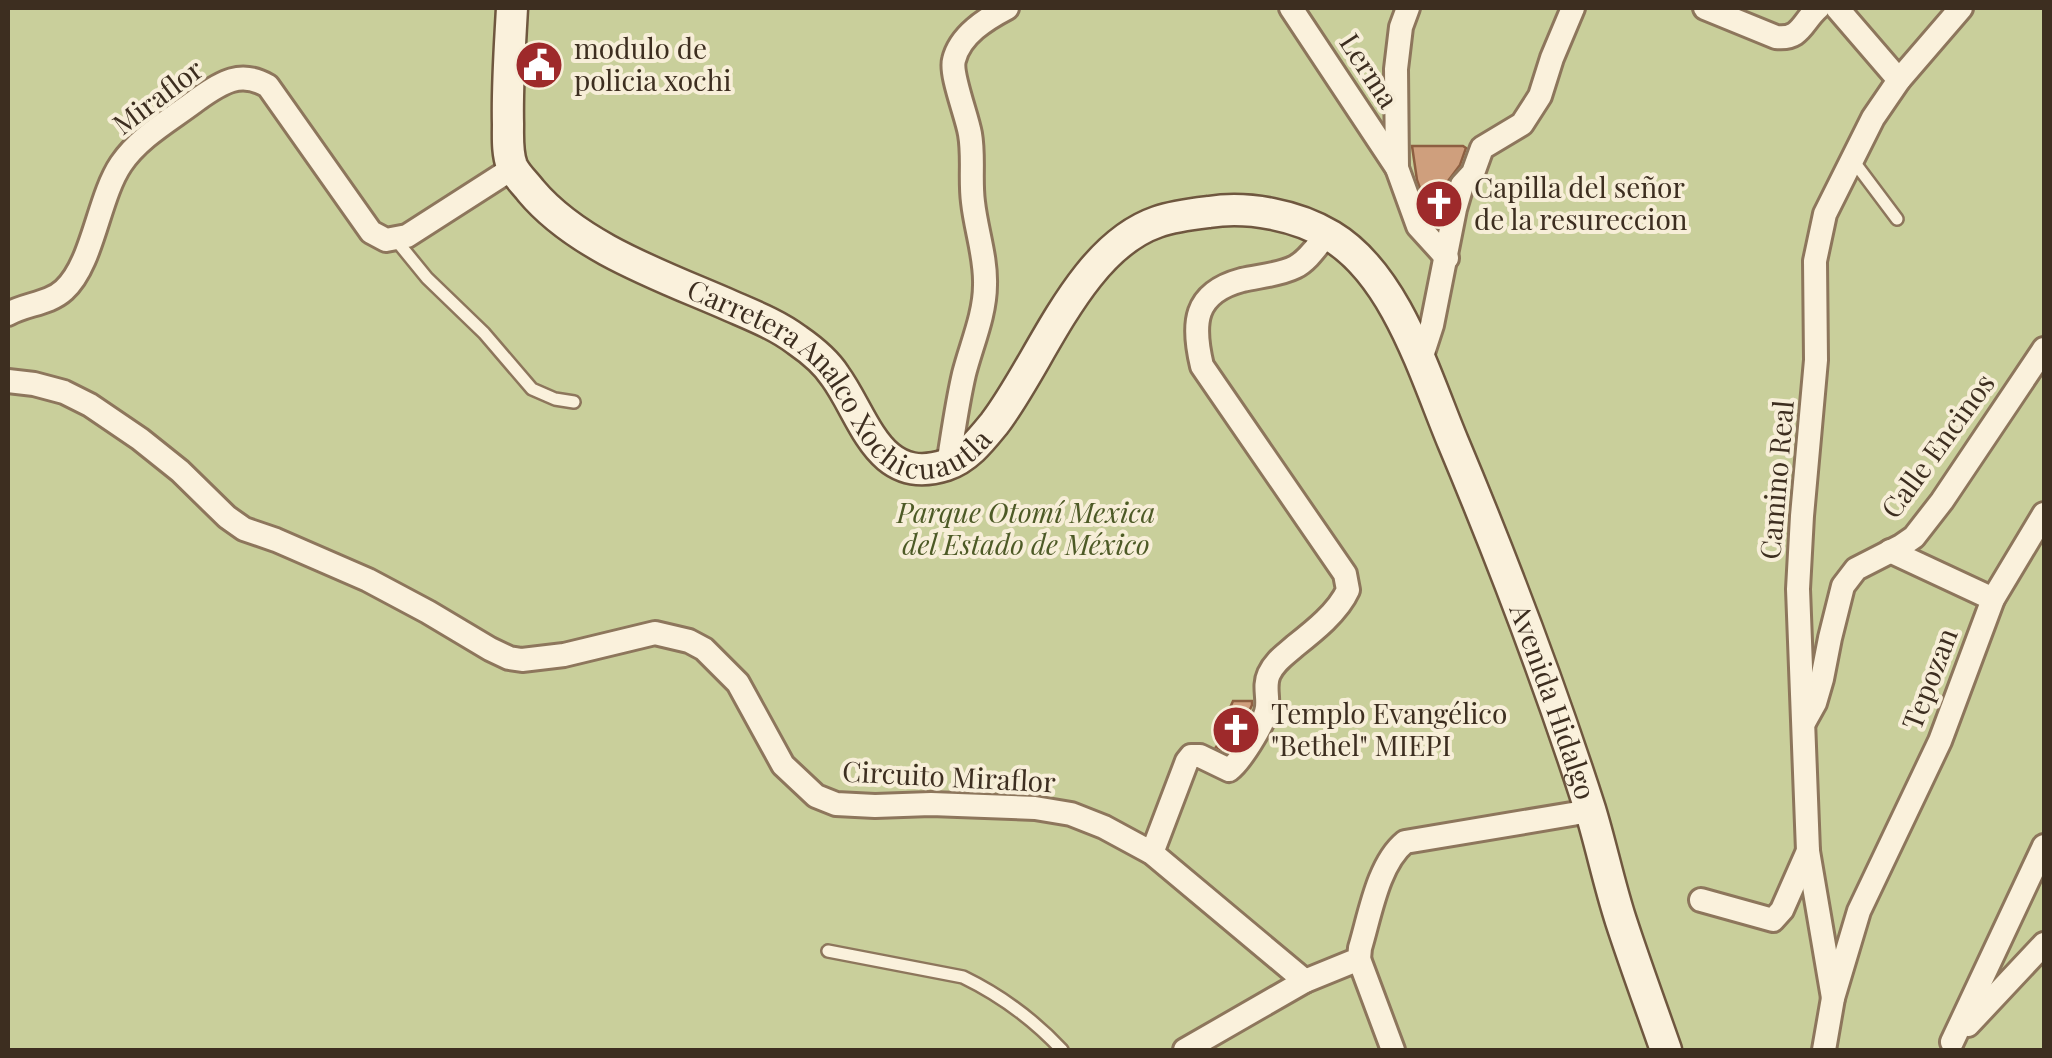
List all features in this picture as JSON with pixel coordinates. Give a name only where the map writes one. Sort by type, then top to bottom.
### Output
[{"type":"main road","points":[[512,8],[507,90],[508,149],[513,168]]},
{"type":"main road","name":"Carretera Analco Xochicuautla","points":[[513,168],[544,205],[584,236],[798,340],[829,368],[864,427],[885,455],[901,465],[948,465],[979,443],[1003,412],[1078,290],[1112,250],[1156,222],[1228,209],[1266,213],[1328,233],[1344,244],[1385,291],[1420,362]]},
{"type":"main road","name":"Avenida Hidalgo","points":[[1420,362],[1480,507],[1590,811],[1620,918],[1666,1050]]},
{"type":"street","points":[[948,465],[986,281],[973,206],[973,156],[953,72],[954,59],[964,40],[984,20],[1007,8]]},
{"type":"street","name":"Lerma","points":[[1292,8],[1397,168]]},
{"type":"street","points":[[1408,8],[1401,27],[1396,69],[1397,168],[1418,226],[1447,258]]},
{"type":"street","points":[[1420,362],[1432,326],[1462,186],[1473,173],[1482,148],[1522,124],[1540,96],[1574,8]]},
{"type":"street","points":[[1704,8],[1786,38],[1796,34],[1818,8]]},
{"type":"street","points":[[1837,8],[1899,80]]},
{"type":"street","name":"Camino Real","points":[[1833,998],[1808,851],[1798,589],[1816,360],[1815,261],[1826,214],[1873,118],[1899,80],[1961,8]]},
{"type":"street","name":"Miraflor","points":[[8,314],[64,290],[84,256],[120,165],[138,143],[215,87],[240,78],[248,77],[268,86],[371,232],[378,238],[396,240]]},
{"type":"street","points":[[396,240],[513,168]]},
{"type":"street","points":[[1152,853],[1186,761],[1191,756],[1200,756],[1228,770],[1238,764],[1268,710],[1266,683],[1270,672],[1280,658],[1338,606],[1348,590],[1344,574],[1202,366],[1196,319],[1214,291],[1240,280],[1297,266],[1328,233]]},
{"type":"street","name":"Calle Encinos","points":[[1803,724],[1818,691],[1844,586],[1856,569],[1914,537],[2044,349]]},
{"type":"street","name":"Circuito Miraflor","points":[[8,381],[64,392],[90,405],[140,438],[244,529],[368,580],[510,658],[564,655],[655,633],[689,641],[704,649],[738,683],[783,765],[816,796],[836,804],[1035,808],[1071,814],[1104,827],[1152,853],[1305,981]]},
{"type":"street","name":"Tepozan","points":[[1833,998],[1860,911],[1940,741],[1993,599],[2044,514]]},
{"type":"street","points":[[1890,551],[1993,599]]},
{"type":"street","points":[[1393,1050],[1358,960],[1383,872],[1395,850],[1405,842],[1590,811]]},
{"type":"street","points":[[1949,1046],[2044,846]]},
{"type":"street","points":[[1701,900],[1773,920],[1782,910],[1808,851]]},
{"type":"street","points":[[1949,1046],[2044,944]]},
{"type":"street","points":[[1185,1050],[1305,981],[1358,960]]},
{"type":"street","points":[[1824,1050],[1833,998]]},
{"type":"lane","points":[[1852,159],[1897,218]]},
{"type":"lane","points":[[396,240],[532,389],[574,402]]},
{"type":"lane","points":[[828,951],[963,977],[1023,1014],[1062,1050]]},
{"type":"green space","name":"Parque Otomí Mexica del Estado de México","points":[[8,8],[2044,8],[2044,1050],[8,1050]]},
{"type":"building","points":[[1412,146],[1466,148],[1448,181],[1437,224],[1417,180]]},
{"type":"building","points":[[1233,701],[1252,701],[1252,705],[1226,752],[1216,747]]},
{"type":"place","name":"modulo de policia xochi","points":[[539,65]]},
{"type":"place","name":"Capilla del señor de la resureccion","points":[[1439,204]]},
{"type":"place","name":"Templo Evangélico \"Bethel\" MIEPI","points":[[1236,730]]}]
